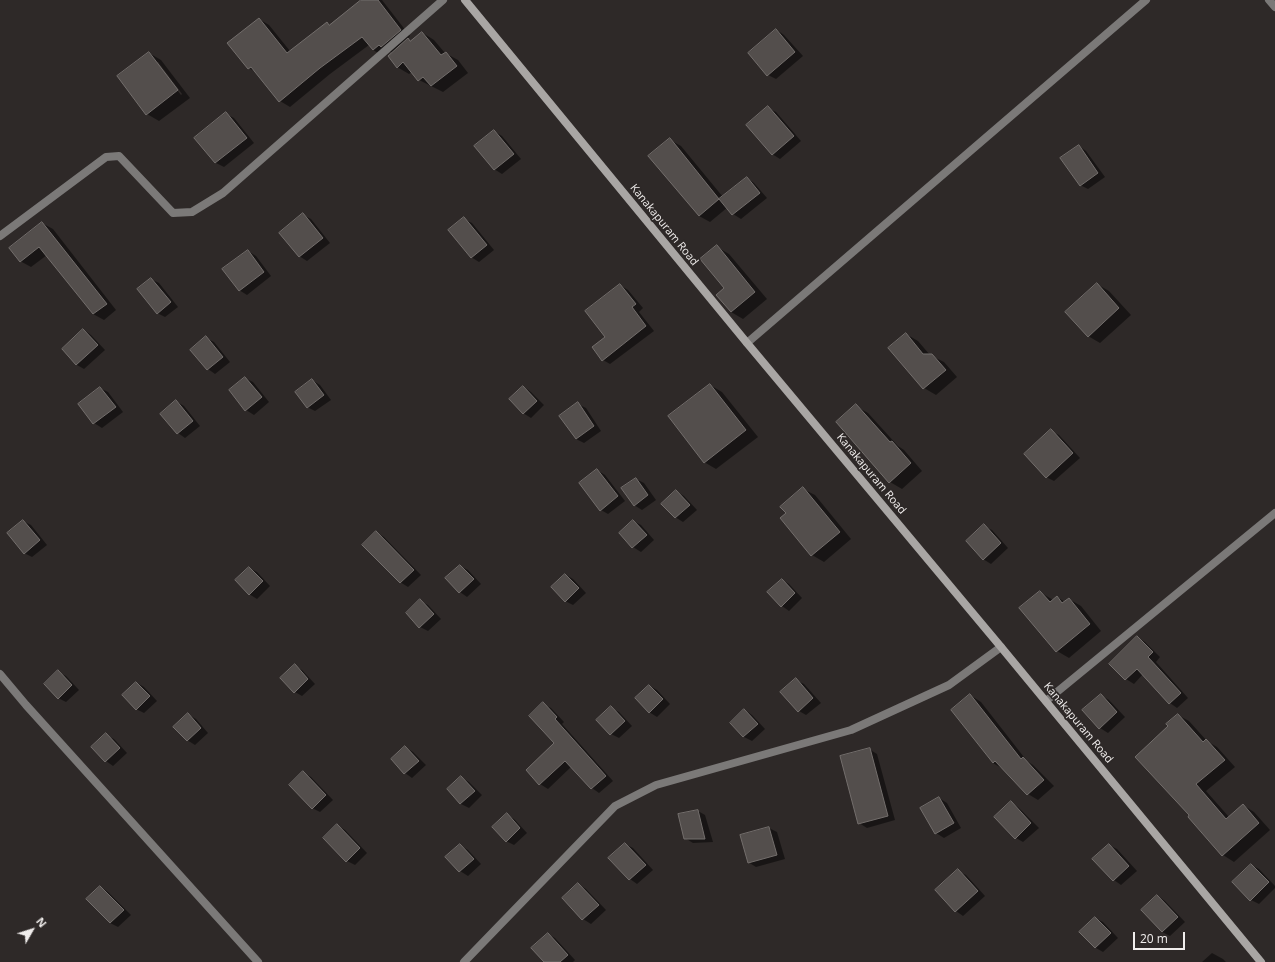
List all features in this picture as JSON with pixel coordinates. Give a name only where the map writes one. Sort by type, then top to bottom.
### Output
[{"type":"street","points":[[0,236],[106,157],[118,156],[174,213],[192,212],[223,194],[443,0]]},
{"type":"street","name":"Kanakapuram Road","points":[[465,0],[747,343],[1046,701],[1261,962]]},
{"type":"street","points":[[747,343],[1146,0]]},
{"type":"street","points":[[1269,0],[1275,8]]},
{"type":"street","points":[[1046,701],[1275,513]]},
{"type":"street","points":[[464,962],[615,806],[656,785],[851,730],[949,685],[1001,647]]},
{"type":"street","points":[[0,674],[26,705],[258,962]]},
{"type":"building","points":[[361,0],[378,0],[401,30],[381,47],[379,45],[373,50],[362,37],[320,68],[279,102],[251,67],[248,69],[227,43],[259,18],[287,53],[327,22],[329,25]]},
{"type":"building","points":[[776,29],[795,52],[767,76],[748,53]]},
{"type":"building","points":[[422,32],[441,55],[446,52],[457,66],[431,86],[423,77],[418,81],[403,62],[397,68],[388,56],[408,38],[410,41]]},
{"type":"building","points":[[149,52],[178,90],[146,115],[117,76]]},
{"type":"building","points":[[768,106],[794,136],[772,155],[746,125]]},
{"type":"building","points":[[226,112],[247,138],[215,163],[194,138]]},
{"type":"building","points":[[494,130],[514,154],[494,170],[474,146]]},
{"type":"building","points":[[670,138],[719,199],[699,216],[648,156]]},
{"type":"building","points":[[1079,145],[1098,173],[1080,186],[1060,158]]},
{"type":"building","points":[[747,177],[760,193],[732,215],[719,199]]},
{"type":"building","points":[[303,213],[323,238],[299,257],[279,233]]},
{"type":"building","points":[[464,217],[487,245],[471,258],[448,230]]},
{"type":"building","points":[[42,222],[107,304],[93,314],[39,247],[20,262],[9,248]]},
{"type":"building","points":[[717,245],[755,292],[731,312],[716,295],[724,288],[700,259]]},
{"type":"building","points":[[248,250],[264,272],[239,291],[222,269]]},
{"type":"building","points":[[151,278],[171,302],[157,314],[137,289]]},
{"type":"building","points":[[1097,283],[1119,308],[1088,337],[1065,312]]},
{"type":"building","points":[[620,284],[636,304],[632,307],[646,326],[602,361],[592,347],[605,337],[585,311]]},
{"type":"building","points":[[83,329],[98,345],[76,365],[62,349]]},
{"type":"building","points":[[906,333],[923,354],[932,354],[946,370],[923,389],[888,348]]},
{"type":"building","points":[[206,336],[223,357],[207,370],[190,350]]},
{"type":"building","points":[[245,377],[262,397],[245,411],[229,390]]},
{"type":"building","points":[[312,379],[324,395],[307,408],[295,392]]},
{"type":"building","points":[[710,384],[746,430],[704,463],[668,416]]},
{"type":"building","points":[[523,386],[537,401],[523,414],[509,399]]},
{"type":"building","points":[[100,387],[116,407],[93,424],[78,404]]},
{"type":"building","points":[[176,400],[193,421],[177,434],[160,414]]},
{"type":"building","points":[[578,402],[594,426],[576,439],[559,416]]},
{"type":"building","points":[[856,404],[911,463],[889,483],[836,422]]},
{"type":"building","points":[[1051,429],[1073,453],[1046,478],[1024,454]]},
{"type":"building","points":[[597,469],[618,496],[600,511],[579,483]]},
{"type":"building","points":[[636,478],[648,495],[634,506],[621,488]]},
{"type":"building","points":[[803,487],[840,532],[811,556],[780,518],[786,513],[780,507]]},
{"type":"building","points":[[676,490],[690,505],[675,518],[661,504]]},
{"type":"building","points":[[23,520],[40,540],[24,554],[7,533]]},
{"type":"building","points":[[633,520],[647,535],[632,548],[619,533]]},
{"type":"building","points":[[984,524],[1001,543],[983,560],[966,541]]},
{"type":"building","points":[[376,531],[414,570],[400,583],[362,545]]},
{"type":"building","points":[[460,565],[474,579],[459,593],[445,578]]},
{"type":"building","points":[[249,567],[263,581],[249,595],[235,580]]},
{"type":"building","points":[[565,574],[579,588],[565,602],[551,587]]},
{"type":"building","points":[[782,579],[795,593],[781,607],[767,592]]},
{"type":"building","points":[[1040,591],[1050,602],[1057,596],[1062,603],[1069,598],[1090,624],[1056,652],[1019,608]]},
{"type":"building","points":[[420,599],[434,614],[419,628],[406,613]]},
{"type":"building","points":[[1137,636],[1153,652],[1148,657],[1181,693],[1169,704],[1137,669],[1125,680],[1109,664]]},
{"type":"building","points":[[295,664],[308,679],[294,693],[280,678]]},
{"type":"building","points":[[58,670],[72,685],[58,699],[44,684]]},
{"type":"building","points":[[796,678],[813,698],[798,712],[780,692]]},
{"type":"building","points":[[136,682],[150,696],[136,710],[122,695]]},
{"type":"building","points":[[649,685],[663,699],[649,713],[635,698]]},
{"type":"building","points":[[970,694],[1021,759],[1023,757],[1044,780],[1027,795],[995,761],[993,763],[951,710]]},
{"type":"building","points":[[1101,694],[1117,712],[1099,729],[1082,710]]},
{"type":"building","points":[[543,702],[557,717],[555,719],[606,776],[591,789],[565,761],[539,785],[526,770],[554,743],[529,716]]},
{"type":"building","points":[[611,706],[625,721],[610,735],[596,720]]},
{"type":"building","points":[[744,709],[758,724],[743,737],[730,723]]},
{"type":"building","points":[[188,713],[201,728],[187,741],[173,727]]},
{"type":"building","points":[[1178,714],[1203,742],[1206,739],[1225,760],[1196,784],[1226,819],[1243,804],[1259,823],[1222,856],[1188,817],[1189,815],[1135,757],[1168,726],[1166,724]]},
{"type":"building","points":[[106,733],[120,748],[105,762],[91,747]]},
{"type":"building","points":[[405,746],[419,761],[404,774],[391,759]]},
{"type":"building","points":[[870,748],[888,816],[858,824],[840,756]]},
{"type":"building","points":[[303,771],[326,795],[312,809],[289,785]]},
{"type":"building","points":[[461,776],[475,791],[460,804],[447,789]]},
{"type":"building","points":[[939,797],[954,823],[935,834],[920,808]]},
{"type":"building","points":[[1011,801],[1031,823],[1015,839],[994,817]]},
{"type":"building","points":[[698,810],[705,839],[684,839],[678,814]]},
{"type":"building","points":[[507,813],[520,828],[506,842],[492,827]]},
{"type":"building","points":[[337,824],[360,848],[346,862],[323,838]]},
{"type":"building","points":[[769,827],[777,855],[748,863],[740,835]]},
{"type":"building","points":[[625,843],[646,865],[629,880],[608,858]]},
{"type":"building","points":[[460,844],[474,859],[459,872],[445,857]]},
{"type":"building","points":[[1109,844],[1129,866],[1113,881],[1092,859]]},
{"type":"building","points":[[1251,864],[1269,882],[1250,901],[1232,882]]},
{"type":"building","points":[[958,869],[978,891],[955,912],[935,890]]},
{"type":"building","points":[[578,883],[599,905],[582,920],[562,898]]},
{"type":"building","points":[[100,886],[124,910],[110,923],[86,899]]},
{"type":"building","points":[[1157,895],[1178,917],[1162,932],[1141,910]]},
{"type":"building","points":[[1095,917],[1111,933],[1095,948],[1079,932]]},
{"type":"building","points":[[548,933],[568,955],[560,962],[544,962],[531,948]]}]
